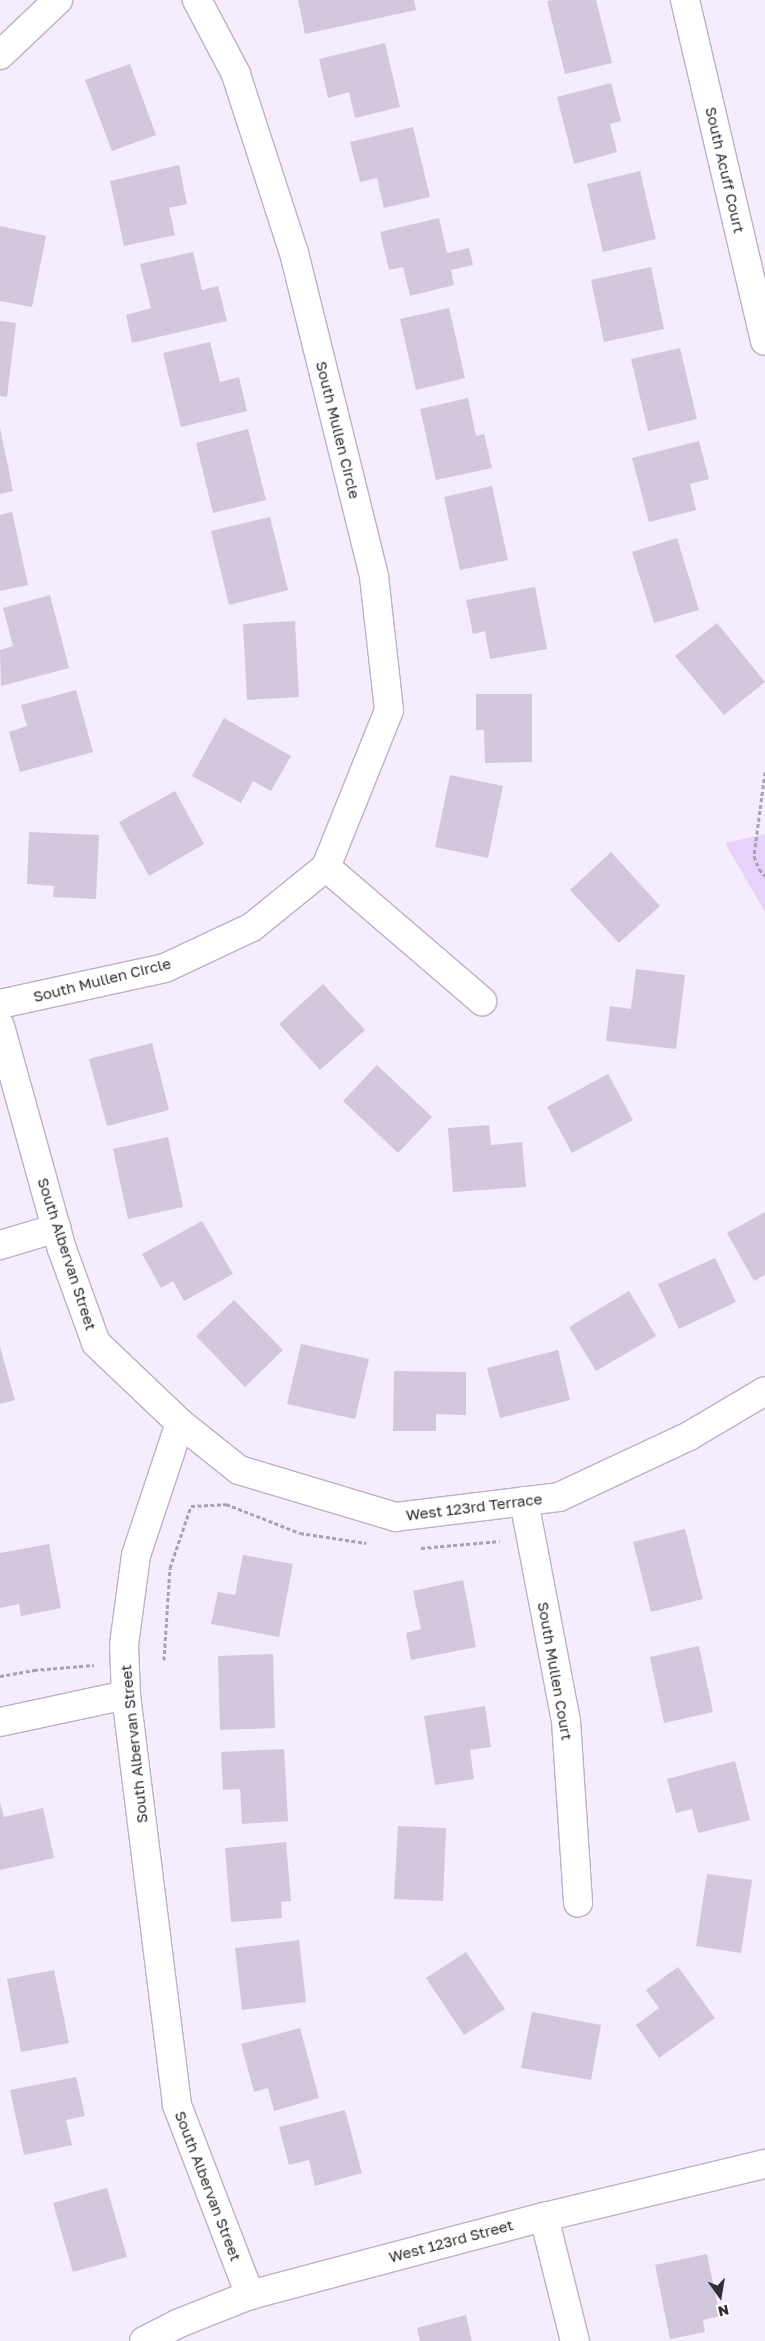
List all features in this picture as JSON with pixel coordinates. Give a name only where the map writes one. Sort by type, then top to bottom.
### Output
[{"type":"street","points":[[0,55],[58,0]]},
{"type":"street","name":"South Mullen Circle","points":[[0,1004],[165,968],[252,927],[326,867],[389,710],[374,576],[294,253],[236,74],[197,0]]},
{"type":"street","name":"South Acuff Court","points":[[684,0],[765,341]]},
{"type":"street","points":[[326,867],[482,1001]]},
{"type":"street","name":"South Albervan Street","points":[[0,1026],[57,1228],[96,1343],[180,1423],[136,1555],[124,1645],[126,1695],[178,2105],[250,2295]]},
{"type":"street","points":[[0,1244],[57,1228]]},
{"type":"street","name":"West 123rd Terrace","points":[[180,1423],[239,1470],[396,1517],[559,1497],[689,1436],[765,1391]]},
{"type":"street","name":"South Mullen Court","points":[[524,1501],[566,1721],[578,1903]]},
{"type":"street","points":[[0,1722],[126,1695]]},
{"type":"street","name":"West 123rd Street","points":[[144,2341],[177,2324],[250,2295],[544,2217],[765,2164]]},
{"type":"street","points":[[544,2217],[575,2341]]},
{"type":"path","points":[[765,772],[754,856],[759,869],[765,876]]},
{"type":"path","points":[[164,1660],[170,1568],[191,1506],[226,1504],[300,1534],[369,1543]]},
{"type":"path","points":[[417,1548],[508,1540]]},
{"type":"path","points":[[0,1676],[34,1670],[102,1665]]},
{"type":"shaded area","points":[[765,834],[765,912],[725,843]]},
{"type":"building","points":[[298,0],[414,0],[416,10],[305,34]]},
{"type":"building","points":[[596,0],[612,63],[565,74],[547,1]]},
{"type":"building","points":[[385,43],[400,107],[355,118],[349,92],[328,98],[319,59]]},
{"type":"building","points":[[130,64],[156,135],[112,151],[85,80]]},
{"type":"building","points":[[611,83],[621,121],[610,124],[617,152],[574,164],[557,97]]},
{"type":"building","points":[[413,127],[430,197],[384,208],[377,178],[360,182],[350,142]]},
{"type":"building","points":[[179,165],[187,204],[169,208],[175,235],[124,246],[110,181]]},
{"type":"building","points":[[640,171],[656,239],[603,252],[587,184]]},
{"type":"building","points":[[439,218],[447,253],[469,248],[473,265],[451,270],[454,285],[410,296],[403,267],[389,270],[380,232]]},
{"type":"building","points":[[0,226],[46,236],[32,307],[0,301]]},
{"type":"building","points":[[193,252],[202,290],[218,286],[227,321],[132,343],[126,315],[151,308],[140,264]]},
{"type":"building","points":[[651,267],[664,329],[604,342],[591,280]]},
{"type":"building","points":[[449,308],[465,378],[416,390],[400,319]]},
{"type":"building","points":[[0,321],[16,323],[7,397],[0,396]]},
{"type":"building","points":[[210,342],[220,382],[239,377],[247,411],[181,427],[163,353]]},
{"type":"building","points":[[680,348],[697,419],[648,431],[631,359]]},
{"type":"building","points":[[468,398],[476,436],[484,434],[492,468],[436,480],[420,409]]},
{"type":"building","points":[[0,428],[13,491],[0,494]]},
{"type":"building","points":[[248,429],[266,500],[213,513],[196,443]]},
{"type":"building","points":[[699,441],[709,479],[690,484],[696,510],[649,522],[632,458]]},
{"type":"building","points":[[492,486],[508,560],[460,570],[444,497]]},
{"type":"building","points":[[12,512],[28,585],[0,591],[0,515]]},
{"type":"building","points":[[270,517],[288,590],[229,605],[211,531]]},
{"type":"building","points":[[677,538],[699,610],[654,623],[632,552]]},
{"type":"building","points":[[535,587],[547,649],[490,659],[485,631],[473,634],[466,600]]},
{"type":"building","points":[[50,595],[69,668],[1,686],[0,650],[13,646],[3,608]]},
{"type":"building","points":[[295,621],[299,697],[247,700],[243,624]]},
{"type":"building","points":[[717,623],[765,682],[724,715],[675,656]]},
{"type":"building","points":[[76,690],[93,752],[20,772],[9,732],[27,726],[21,705]]},
{"type":"building","points":[[476,694],[532,694],[532,762],[485,763],[484,730],[476,730]]},
{"type":"building","points":[[224,718],[291,756],[271,791],[253,781],[241,803],[192,776]]},
{"type":"building","points":[[450,775],[503,786],[488,858],[435,847]]},
{"type":"building","points":[[175,791],[204,844],[149,876],[119,822]]},
{"type":"building","points":[[29,832],[99,835],[96,899],[53,897],[54,886],[27,884]]},
{"type":"building","points":[[611,852],[660,906],[619,943],[570,890]]},
{"type":"building","points":[[636,969],[685,975],[676,1049],[606,1041],[610,1006],[631,1009]]},
{"type":"building","points":[[323,984],[365,1030],[320,1070],[279,1024]]},
{"type":"building","points":[[152,1043],[169,1110],[107,1126],[89,1059]]},
{"type":"building","points":[[377,1065],[432,1117],[398,1153],[343,1101]]},
{"type":"building","points":[[608,1074],[633,1120],[572,1153],[547,1107]]},
{"type":"building","points":[[489,1125],[491,1145],[522,1142],[526,1187],[453,1192],[448,1128]]},
{"type":"building","points":[[168,1137],[183,1207],[128,1219],[113,1149]]},
{"type":"building","points":[[765,1212],[765,1275],[754,1281],[727,1233]]},
{"type":"building","points":[[202,1221],[233,1274],[184,1301],[173,1281],[161,1288],[142,1254]]},
{"type":"building","points":[[715,1258],[736,1302],[679,1329],[658,1284]]},
{"type":"building","points":[[629,1291],[656,1336],[596,1371],[569,1327]]},
{"type":"building","points":[[234,1300],[283,1350],[245,1387],[196,1336]]},
{"type":"building","points":[[301,1344],[369,1359],[355,1419],[287,1404]]},
{"type":"building","points":[[0,1347],[15,1400],[0,1404]]},
{"type":"building","points":[[558,1350],[570,1400],[500,1418],[487,1368]]},
{"type":"building","points":[[394,1371],[466,1372],[466,1415],[436,1414],[436,1431],[393,1431]]},
{"type":"building","points":[[685,1529],[703,1599],[651,1612],[633,1542]]},
{"type":"building","points":[[49,1544],[61,1608],[21,1616],[19,1604],[0,1608],[0,1553]]},
{"type":"building","points":[[243,1555],[293,1564],[279,1637],[211,1624],[218,1592],[235,1595]]},
{"type":"building","points":[[463,1580],[476,1647],[411,1660],[406,1633],[421,1629],[413,1591]]},
{"type":"building","points":[[699,1646],[713,1712],[664,1723],[650,1657]]},
{"type":"building","points":[[273,1654],[275,1728],[220,1730],[218,1656]]},
{"type":"building","points":[[485,1706],[491,1747],[470,1750],[474,1779],[435,1785],[424,1716]]},
{"type":"building","points":[[284,1749],[288,1821],[242,1824],[240,1789],[223,1790],[221,1752]]},
{"type":"building","points":[[735,1761],[750,1820],[698,1833],[692,1809],[676,1813],[667,1779]]},
{"type":"building","points":[[0,1803],[4,1817],[43,1808],[54,1858],[0,1870]]},
{"type":"building","points":[[398,1826],[446,1828],[443,1901],[394,1899]]},
{"type":"building","points":[[286,1842],[291,1901],[281,1902],[282,1918],[231,1922],[225,1848]]},
{"type":"building","points":[[707,1874],[752,1880],[741,1953],[696,1946]]},
{"type":"building","points":[[299,1940],[306,2002],[242,2010],[235,1948]]},
{"type":"building","points":[[466,1952],[505,2009],[464,2035],[426,1978]]},
{"type":"building","points":[[678,1967],[715,2018],[659,2058],[636,2025],[659,2008],[646,1990]]},
{"type":"building","points":[[54,1970],[69,2043],[21,2052],[7,1979]]},
{"type":"building","points":[[532,2012],[601,2025],[591,2080],[521,2068]]},
{"type":"building","points":[[300,2028],[319,2098],[274,2111],[268,2088],[254,2092],[241,2044]]},
{"type":"building","points":[[76,2077],[85,2116],[66,2120],[72,2145],[24,2155],[10,2090]]},
{"type":"building","points":[[345,2110],[362,2173],[315,2186],[309,2160],[289,2165],[279,2127]]},
{"type":"building","points":[[107,2188],[127,2257],[73,2272],[53,2203]]},
{"type":"building","points":[[707,2254],[720,2316],[703,2320],[705,2332],[670,2339],[655,2265]]},
{"type":"building","points":[[466,2315],[472,2341],[420,2341],[417,2328]]}]
